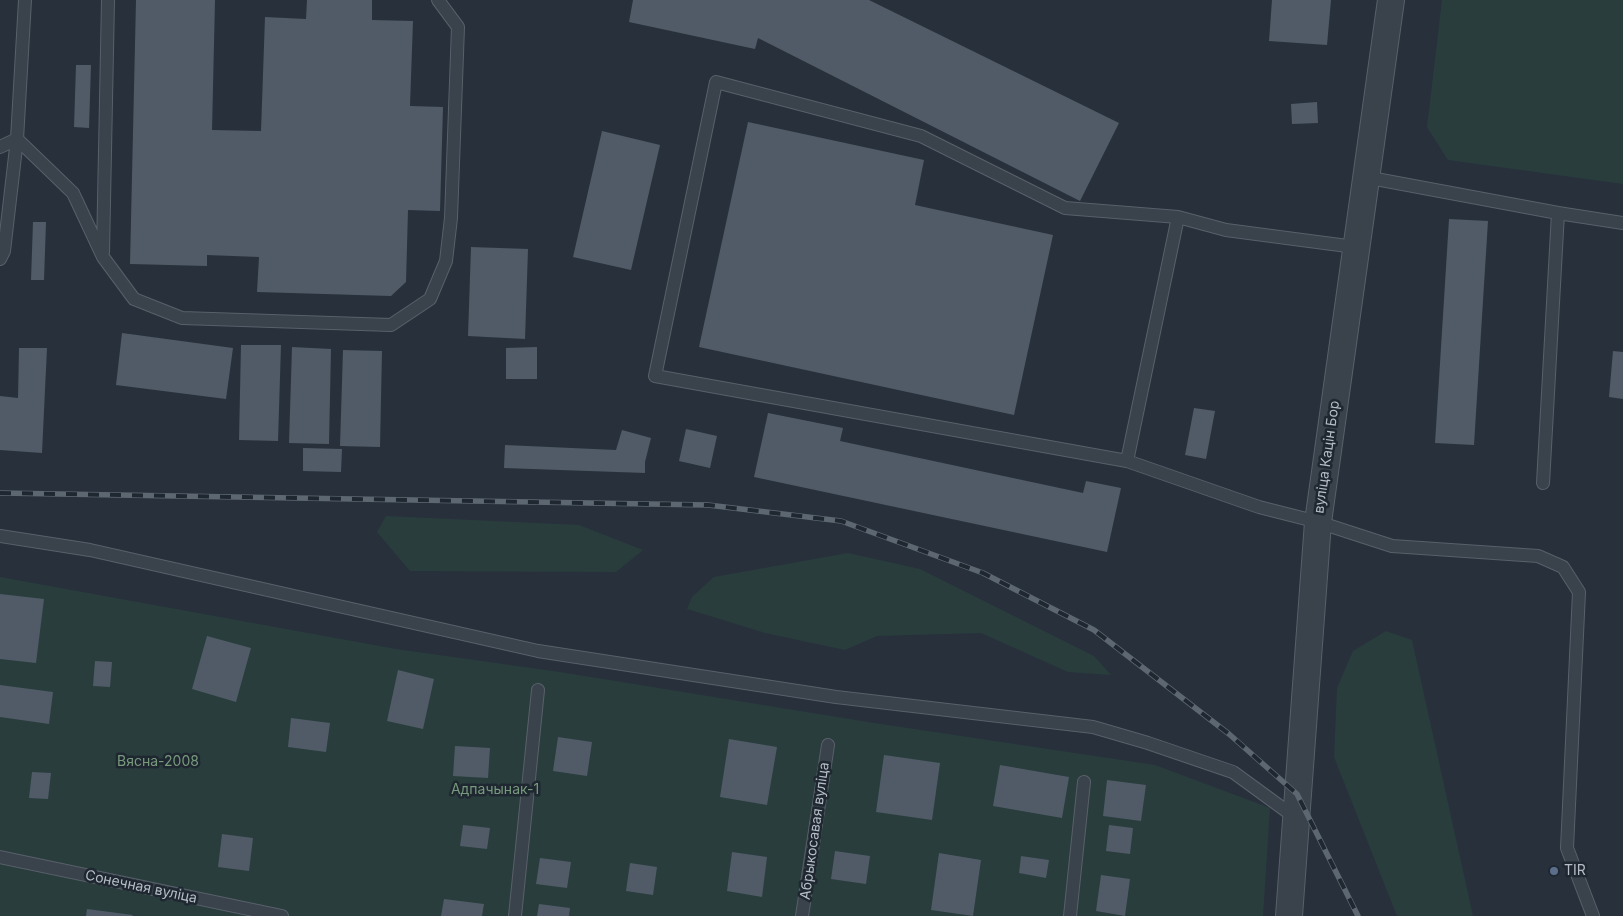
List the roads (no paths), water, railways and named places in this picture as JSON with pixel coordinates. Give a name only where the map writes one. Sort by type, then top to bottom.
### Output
[{"type":"street","name":"вуліца Кацін Бор","points":[[1290,916],[1318,522],[1391,0]]},
{"type":"lane","points":[[0,258],[4,251],[17,139],[25,0]]},
{"type":"lane","points":[[103,257],[108,0]]},
{"type":"lane","points":[[17,139],[73,193],[103,257],[134,299],[182,318],[391,325],[430,299],[446,261],[451,218],[458,27],[438,0]]},
{"type":"lane","points":[[1355,247],[1226,230],[1178,217],[1065,208],[921,136],[716,82],[655,376],[1128,461],[1258,507],[1318,522],[1392,546],[1538,556],[1564,566],[1579,592],[1567,848],[1592,916]]},
{"type":"lane","points":[[0,147],[17,139]]},
{"type":"lane","points":[[1365,177],[1558,213],[1623,222]]},
{"type":"lane","points":[[1543,483],[1558,213]]},
{"type":"lane","points":[[1128,461],[1178,217]]},
{"type":"lane","points":[[0,536],[90,550],[538,651],[836,697],[1093,727],[1148,743],[1233,772],[1296,818]]},
{"type":"lane","points":[[515,916],[538,690]]},
{"type":"lane","name":"Абрыкосавая вуліца","points":[[802,916],[828,745]]},
{"type":"lane","points":[[1070,916],[1084,782]]},
{"type":"lane","name":"Сонечная вуліца","points":[[0,857],[282,916]]},
{"type":"railway","points":[[0,493],[708,505],[841,521],[983,573],[1094,630],[1229,734],[1297,794],[1358,916]]},
{"type":"place","name":"TIR","points":[[1554,871]]},
{"type":"park label","name":"Вясна-2008","points":[[158,762]]},
{"type":"park label","name":"Адпачынак-1","points":[[495,790]]}]
